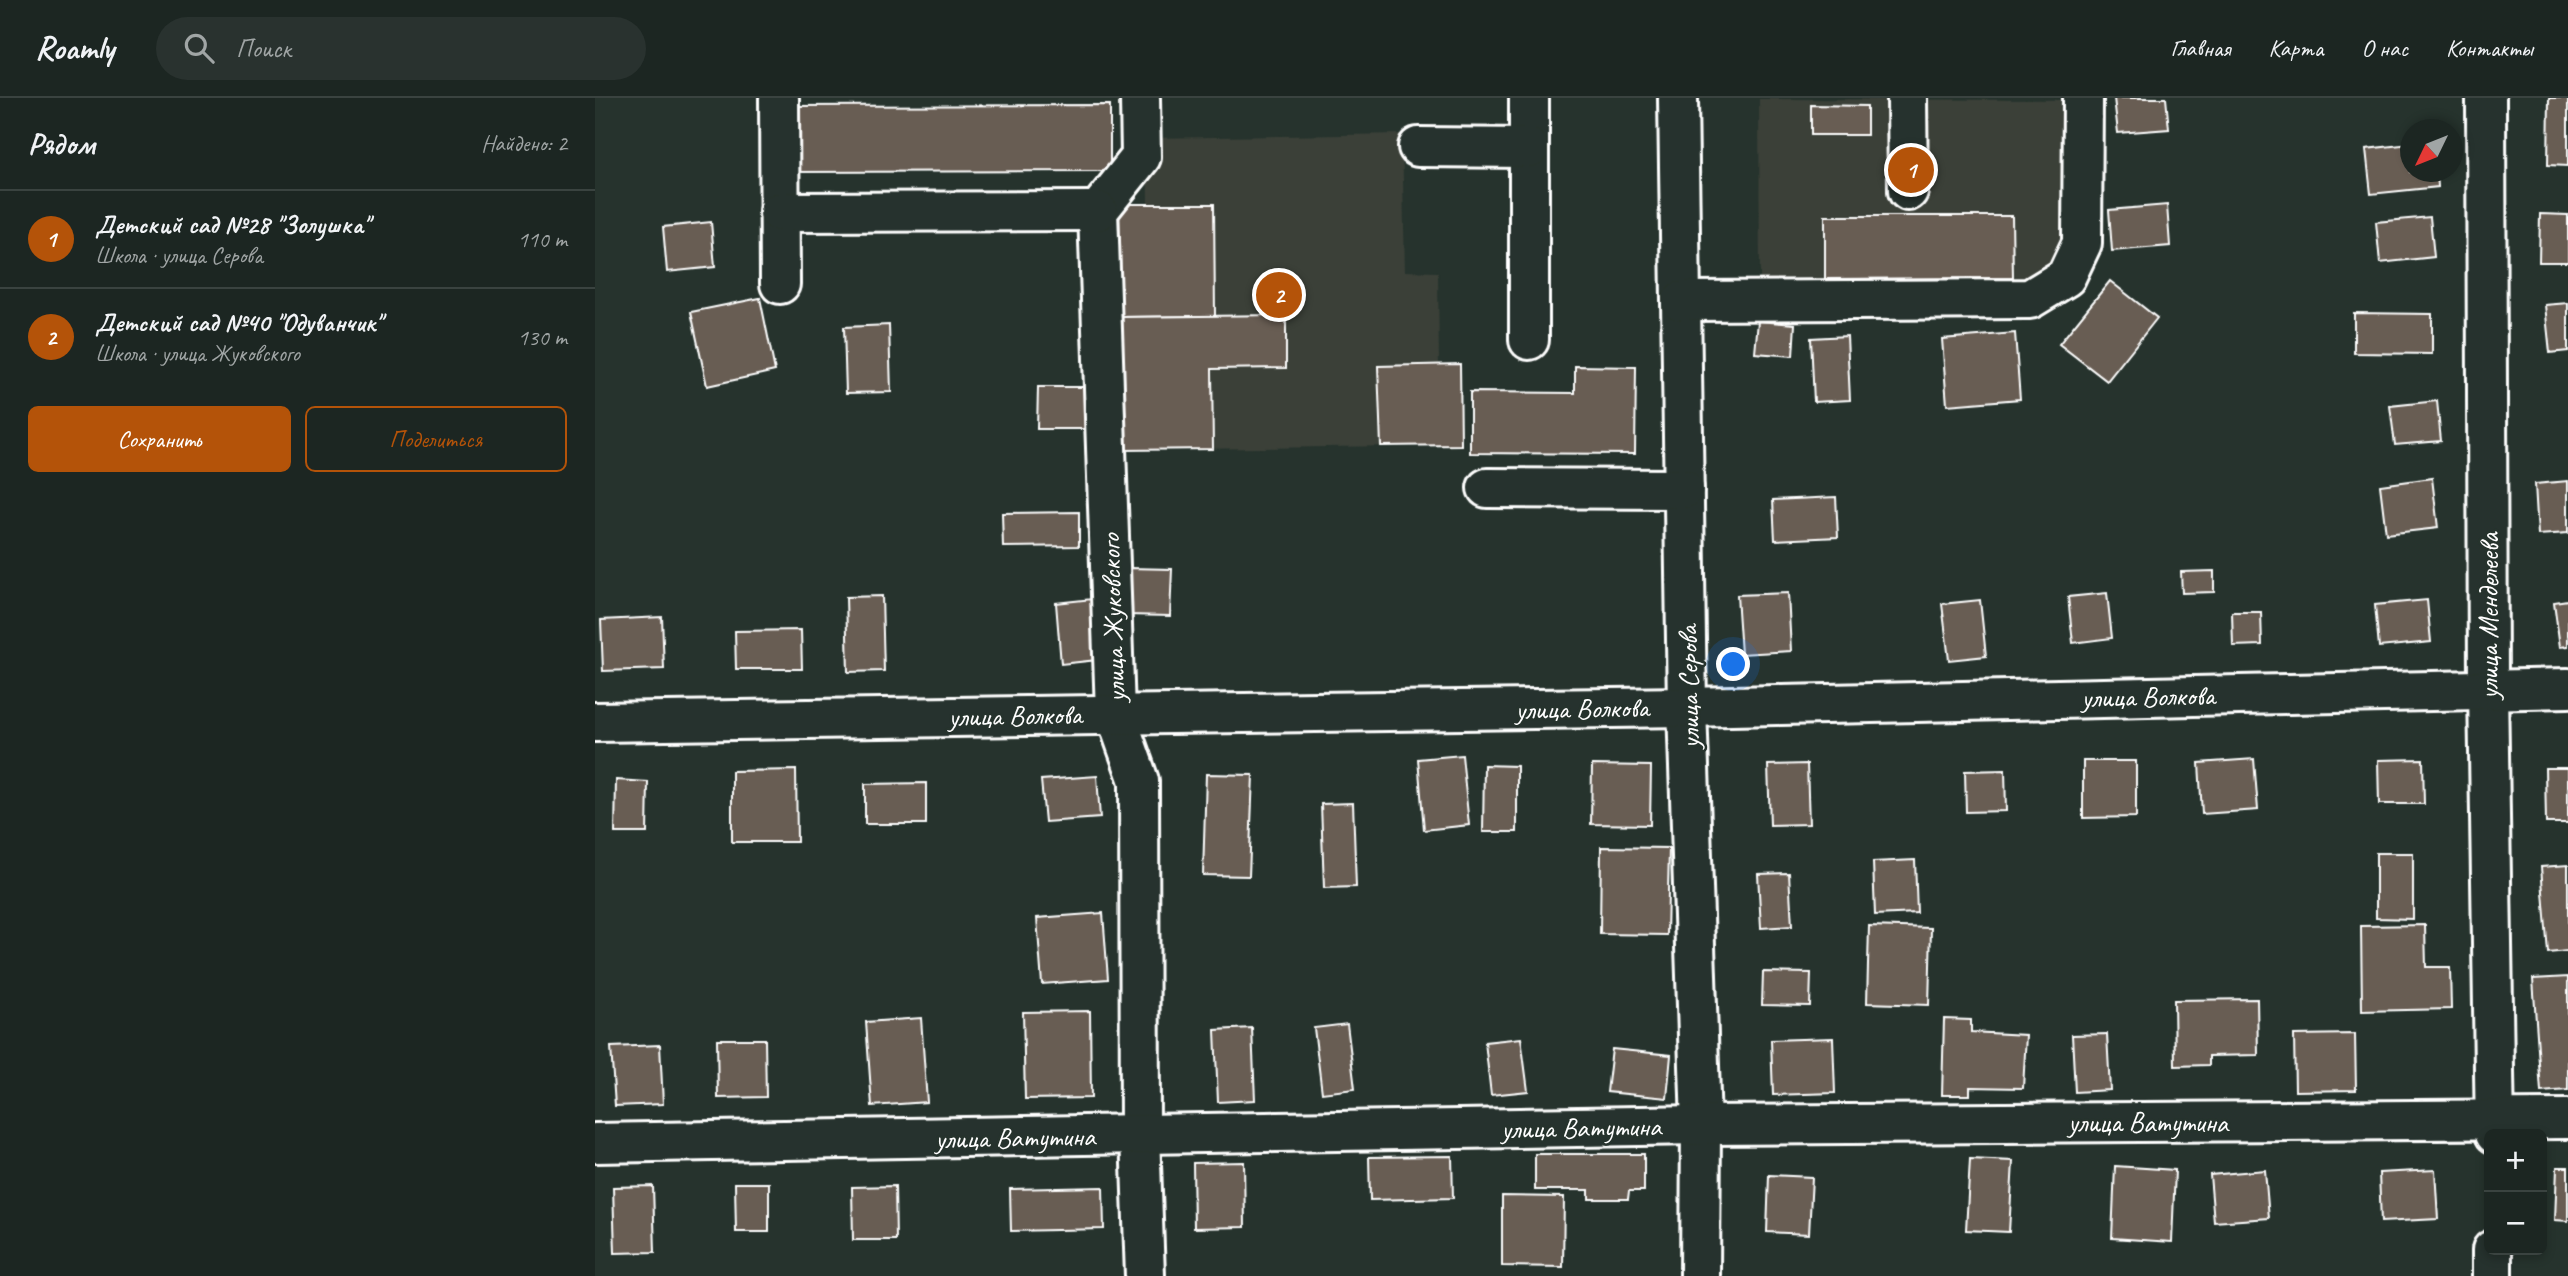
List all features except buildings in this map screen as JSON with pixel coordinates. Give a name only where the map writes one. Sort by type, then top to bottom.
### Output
[{"type":"street","points":[[779,98],[780,284]]},
{"type":"street","points":[[779,212],[1098,211],[1142,157],[1140,98]]},
{"type":"street","points":[[1529,98],[1529,340]]},
{"type":"street","name":"улица Серова","points":[[1678,98],[1687,707],[1701,1125],[1700,1276]]},
{"type":"street","points":[[1907,98],[1908,191]]},
{"type":"street","points":[[1681,300],[2030,299],[2066,277],[2082,243],[2083,98]]},
{"type":"street","name":"улица Менделеева","points":[[2486,98],[2488,688],[2495,1127]]},
{"type":"street","points":[[1418,147],[1529,148]]},
{"type":"street","name":"улица Жуковского","points":[[1098,211],[1115,713],[1139,782],[1140,1135],[1145,1276]]},
{"type":"street","points":[[1487,488],[1684,489]]},
{"type":"street","name":"улица Волкова","points":[[595,722],[1687,707],[2568,688]]},
{"type":"street","name":"улица Ватутина","points":[[595,1143],[1701,1125],[2495,1127],[2568,1118]]},
{"type":"street","points":[[2492,1276],[2493,1255]]},
{"type":"shaded area","points":[[1759,99],[2063,100],[2063,241],[2052,271],[2025,286],[1760,287]]},
{"type":"shaded area","points":[[1402,134],[1405,271],[1438,272],[1439,364],[1460,364],[1461,445],[1122,450],[1119,204],[1148,204],[1147,138]]},
{"type":"place","name":"Детский сад №28 \"Золушка\"","points":[[1911,170]]},
{"type":"place","name":"Детский сад №40 \"Одуванчик\"","points":[[1279,295]]}]
